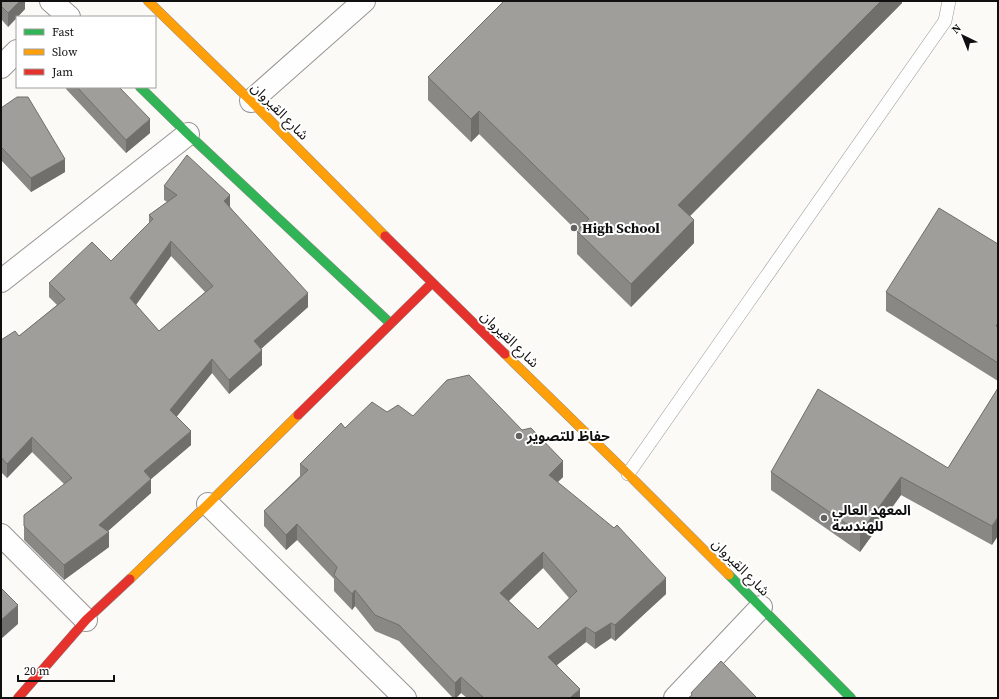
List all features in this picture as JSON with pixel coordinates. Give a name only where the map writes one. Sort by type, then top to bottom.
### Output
[{"type":"main road","name":"شارع القيروان","points":[[148,1],[251,101],[432,283],[628,474],[851,698]]},
{"type":"main road","points":[[141,88],[188,134],[390,323]]},
{"type":"main road","points":[[18,698],[86,620],[208,504],[432,283]]},
{"type":"street","points":[[251,101],[364,1]]},
{"type":"street","points":[[1,67],[16,52]]},
{"type":"street","points":[[1,281],[188,134]]},
{"type":"street","points":[[208,504],[405,698]]},
{"type":"street","points":[[1,534],[86,620]]},
{"type":"street","points":[[674,698],[761,607]]},
{"type":"lane","points":[[628,474],[945,21],[950,1]]},
{"type":"building","points":[[1,1],[20,1],[8,13],[1,6]]},
{"type":"building","points":[[504,1],[881,1],[678,205],[694,220],[631,284],[577,231],[589,219],[479,111],[471,119],[428,77]]},
{"type":"building","points":[[78,88],[120,88],[150,119],[126,140]]},
{"type":"building","points":[[17,97],[28,97],[65,159],[31,178],[1,147],[1,108]]},
{"type":"building","points":[[187,155],[230,195],[224,201],[308,293],[254,341],[262,350],[229,380],[212,359],[170,410],[191,431],[144,471],[151,479],[99,525],[109,532],[64,565],[24,526],[24,515],[72,478],[32,437],[7,464],[1,457],[1,340],[15,331],[19,336],[65,299],[49,283],[92,242],[111,261],[153,219],[149,215],[177,195],[164,186]],"holes":[[[171,241],[213,286],[159,331],[130,298]]]},
{"type":"building","points":[[939,208],[998,244],[998,323],[996,326],[998,327],[998,363],[886,292]]},
{"type":"building","points":[[469,375],[522,430],[531,428],[563,461],[549,475],[614,528],[617,525],[666,578],[615,625],[611,623],[595,633],[586,627],[548,657],[580,689],[570,698],[484,698],[461,677],[455,683],[399,625],[375,615],[355,590],[352,594],[334,575],[337,567],[297,524],[286,535],[264,511],[308,470],[300,464],[341,423],[345,428],[372,402],[387,412],[398,405],[413,416],[447,380]],"holes":[[[543,552],[577,591],[538,629],[500,593]]]},
{"type":"building","points":[[998,388],[998,517],[992,526],[901,477],[860,533],[771,472],[818,389],[948,468]]},
{"type":"building","points":[[1,588],[18,605],[1,620]]},
{"type":"building","points":[[721,661],[757,698],[688,698]]},
{"type":"traffic: fast","points":[[141,88],[188,134],[390,323]]},
{"type":"traffic: fast","points":[[729,575],[851,698]]},
{"type":"traffic: slow","points":[[148,1],[251,101],[385,236]]},
{"type":"traffic: slow","points":[[505,354],[729,575]]},
{"type":"traffic: slow","points":[[130,579],[298,415]]},
{"type":"traffic: jam","points":[[385,236],[505,354]]},
{"type":"traffic: jam","points":[[298,415],[432,283]]},
{"type":"traffic: jam","points":[[18,698],[86,620],[130,579]]},
{"type":"place","name":"High School","points":[[574,228]]},
{"type":"place","name":"حفاظ للتصوير","points":[[519,436]]},
{"type":"place","name":"المعهد العالي للهندسة","points":[[824,518]]}]
